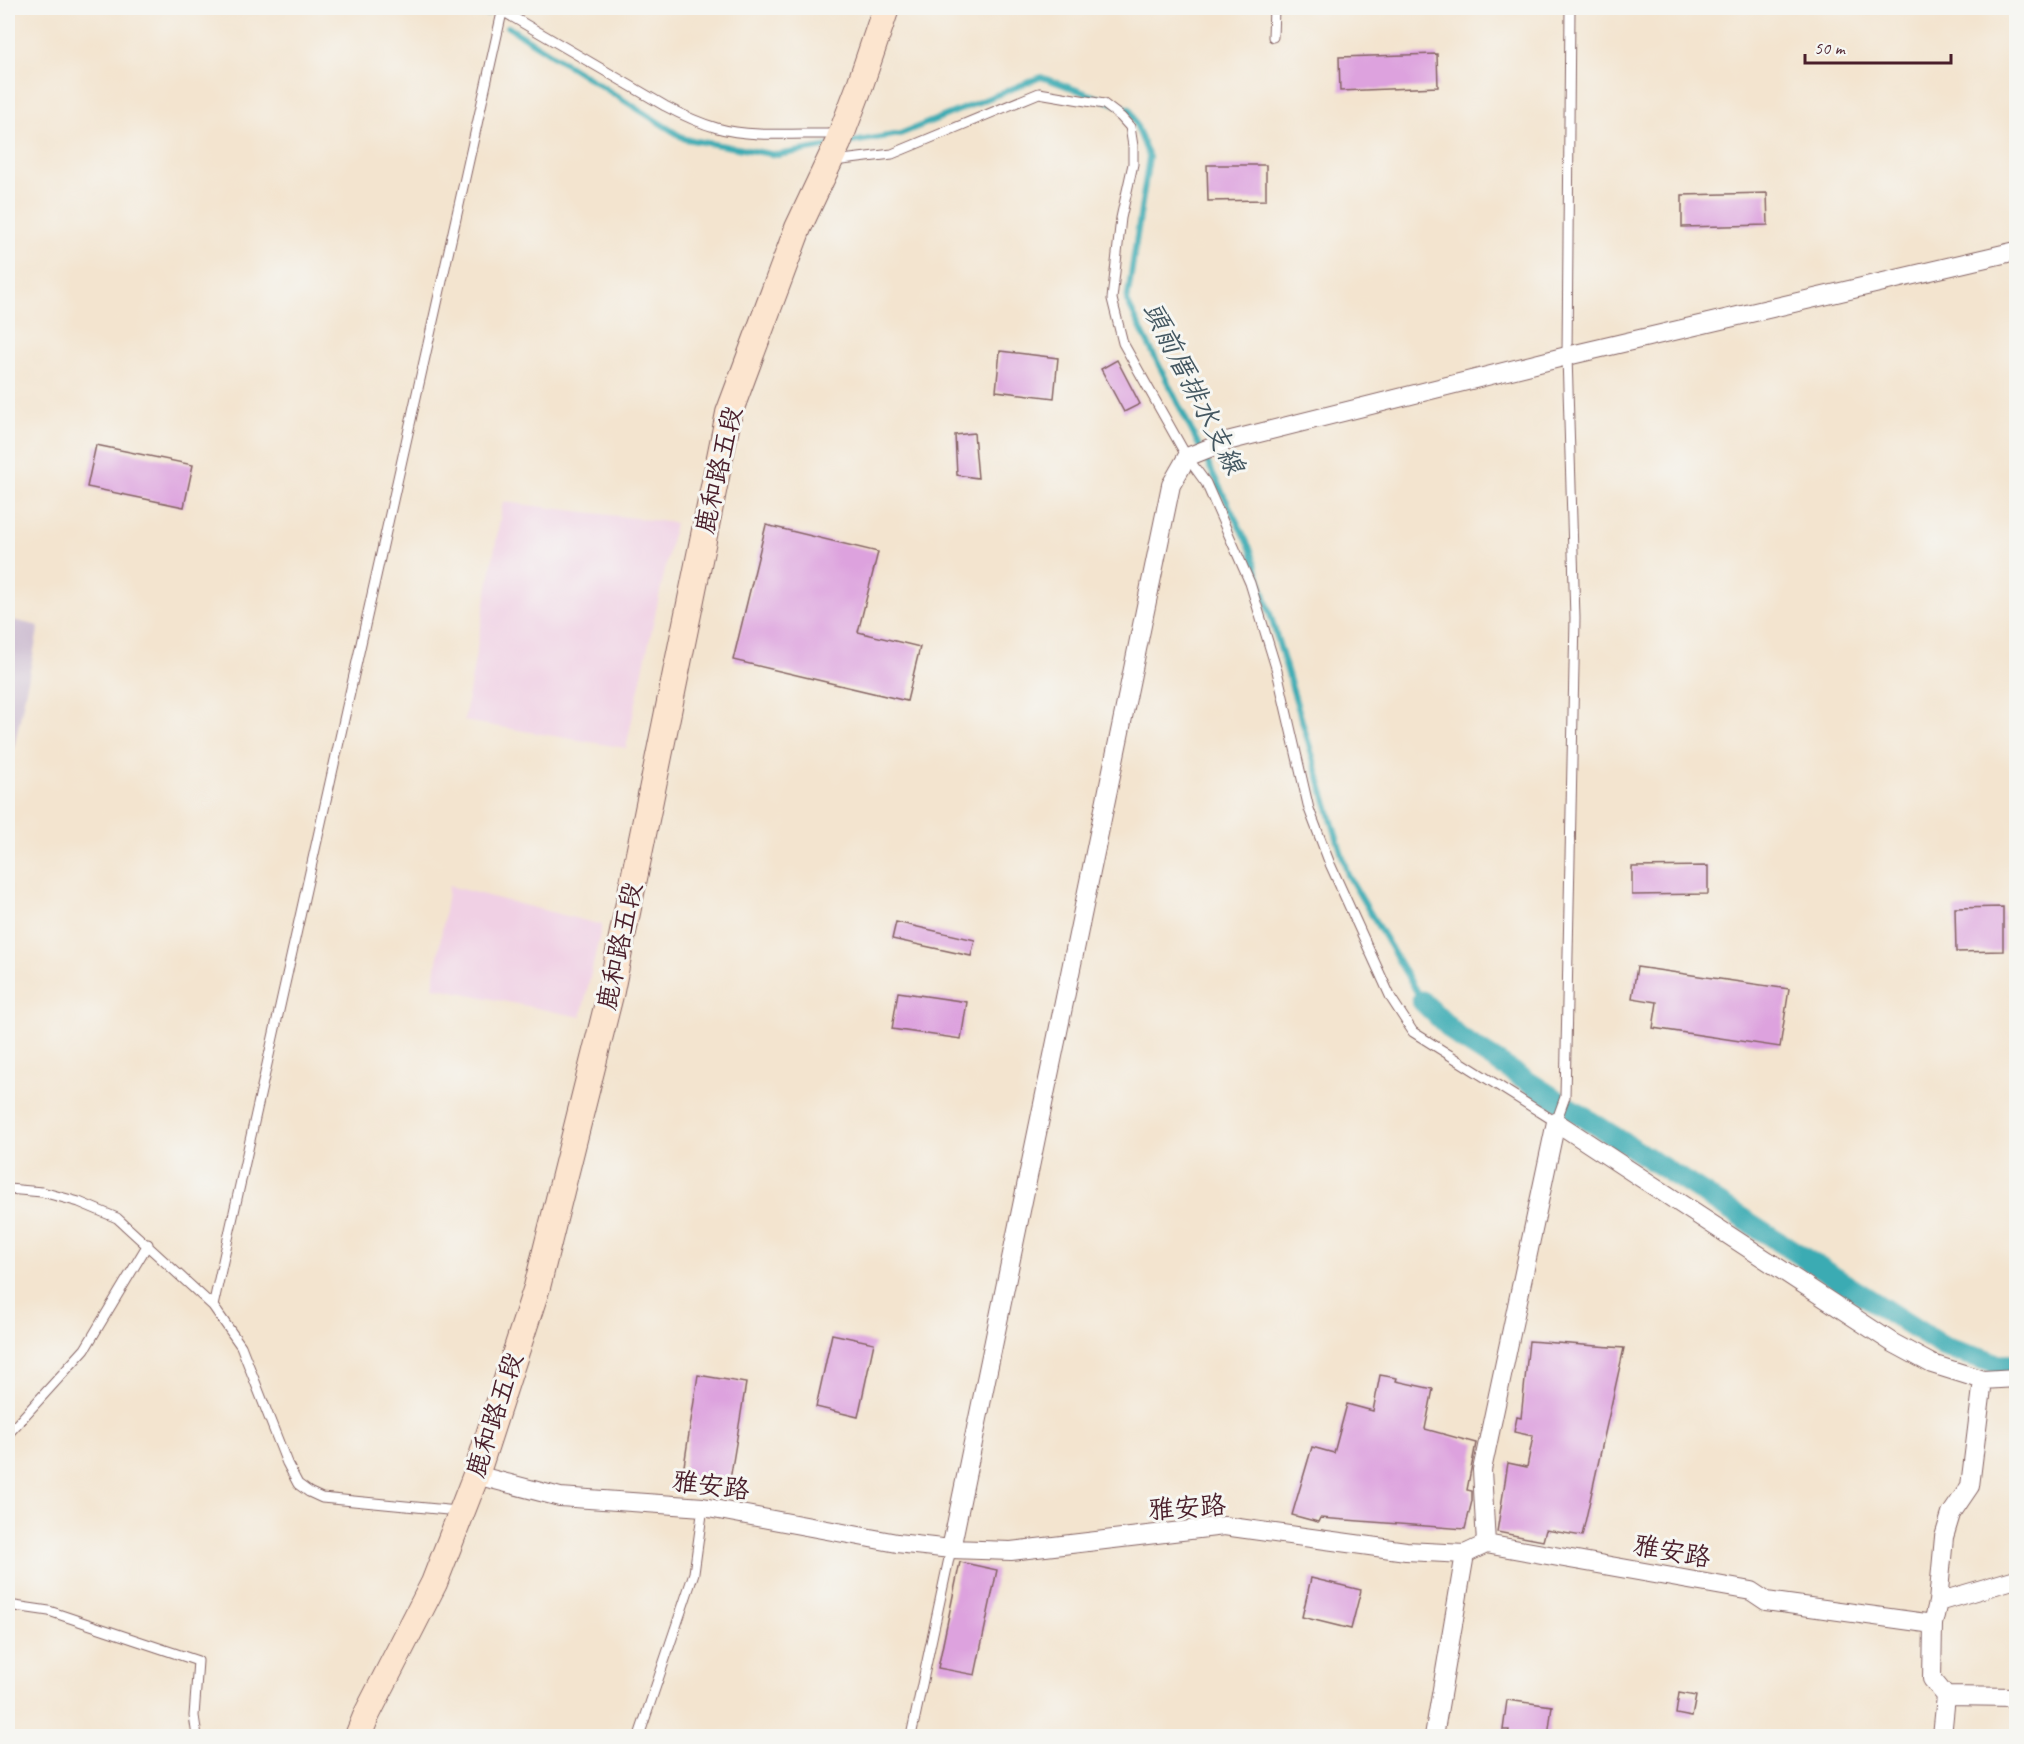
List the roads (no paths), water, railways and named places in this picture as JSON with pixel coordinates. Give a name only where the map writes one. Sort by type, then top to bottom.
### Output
[{"type":"main road","name":"鹿和路五段","points":[[358,1737],[367,1714],[434,1583],[476,1475],[537,1287],[611,991],[729,412],[798,228],[835,149],[873,52],[886,8]]},
{"type":"street","points":[[951,1549],[1171,485],[1187,457],[1227,441],[1567,356],[2016,251]]},
{"type":"street","points":[[1486,1544],[1482,1470],[1556,1122],[1893,1343],[1932,1364],[1983,1380],[2016,1378]]},
{"type":"street","points":[[1942,1737],[1946,1696],[1932,1679],[1934,1624],[1944,1537],[1951,1514],[1970,1486],[1983,1380]]},
{"type":"street","name":"雅安路","points":[[476,1475],[560,1497],[704,1507],[897,1543],[951,1549],[1011,1551],[1224,1526],[1406,1551],[1465,1554],[1486,1544],[1751,1591],[1767,1601],[1934,1624]]},
{"type":"street","points":[[1434,1737],[1465,1554]]},
{"type":"street","points":[[1938,1602],[2016,1579]]},
{"type":"street","points":[[1946,1696],[2016,1697]]},
{"type":"lane","points":[[1273,37],[1274,8]]},
{"type":"lane","points":[[213,1306],[501,9],[665,106],[694,121],[718,129],[835,149],[892,154],[1039,93],[1104,104],[1121,117],[1130,127],[1133,146],[1133,164],[1120,218],[1112,299],[1123,343],[1187,457],[1206,483],[1251,583],[1277,671],[1309,809],[1330,864],[1391,999],[1413,1032],[1556,1122],[1564,1097],[1575,618],[1567,356],[1570,8]]},
{"type":"lane","points":[[8,1189],[42,1192],[79,1202],[117,1218],[213,1306],[241,1346],[287,1463],[298,1484],[309,1492],[322,1498],[461,1512]]},
{"type":"lane","points":[[8,1434],[85,1349],[148,1244]]},
{"type":"lane","points":[[639,1737],[694,1573],[704,1507]]},
{"type":"lane","points":[[911,1737],[951,1549]]},
{"type":"lane","points":[[8,1605],[49,1611],[198,1661],[194,1716],[197,1737]]},
{"type":"waterway","name":"頭前厝排水支線","points":[[477,8],[487,14]]},
{"type":"waterway","name":"頭前厝排水支線","points":[[508,27],[685,139],[777,155],[830,146]]},
{"type":"waterway","name":"頭前厝排水支線","points":[[846,143],[900,134],[1041,77],[1130,109],[1149,157],[1127,301],[1251,550],[1348,875],[1422,1001]]},
{"type":"waterway","points":[[1422,1001],[1460,1038],[1944,1347],[2001,1365],[2016,1364]]}]
